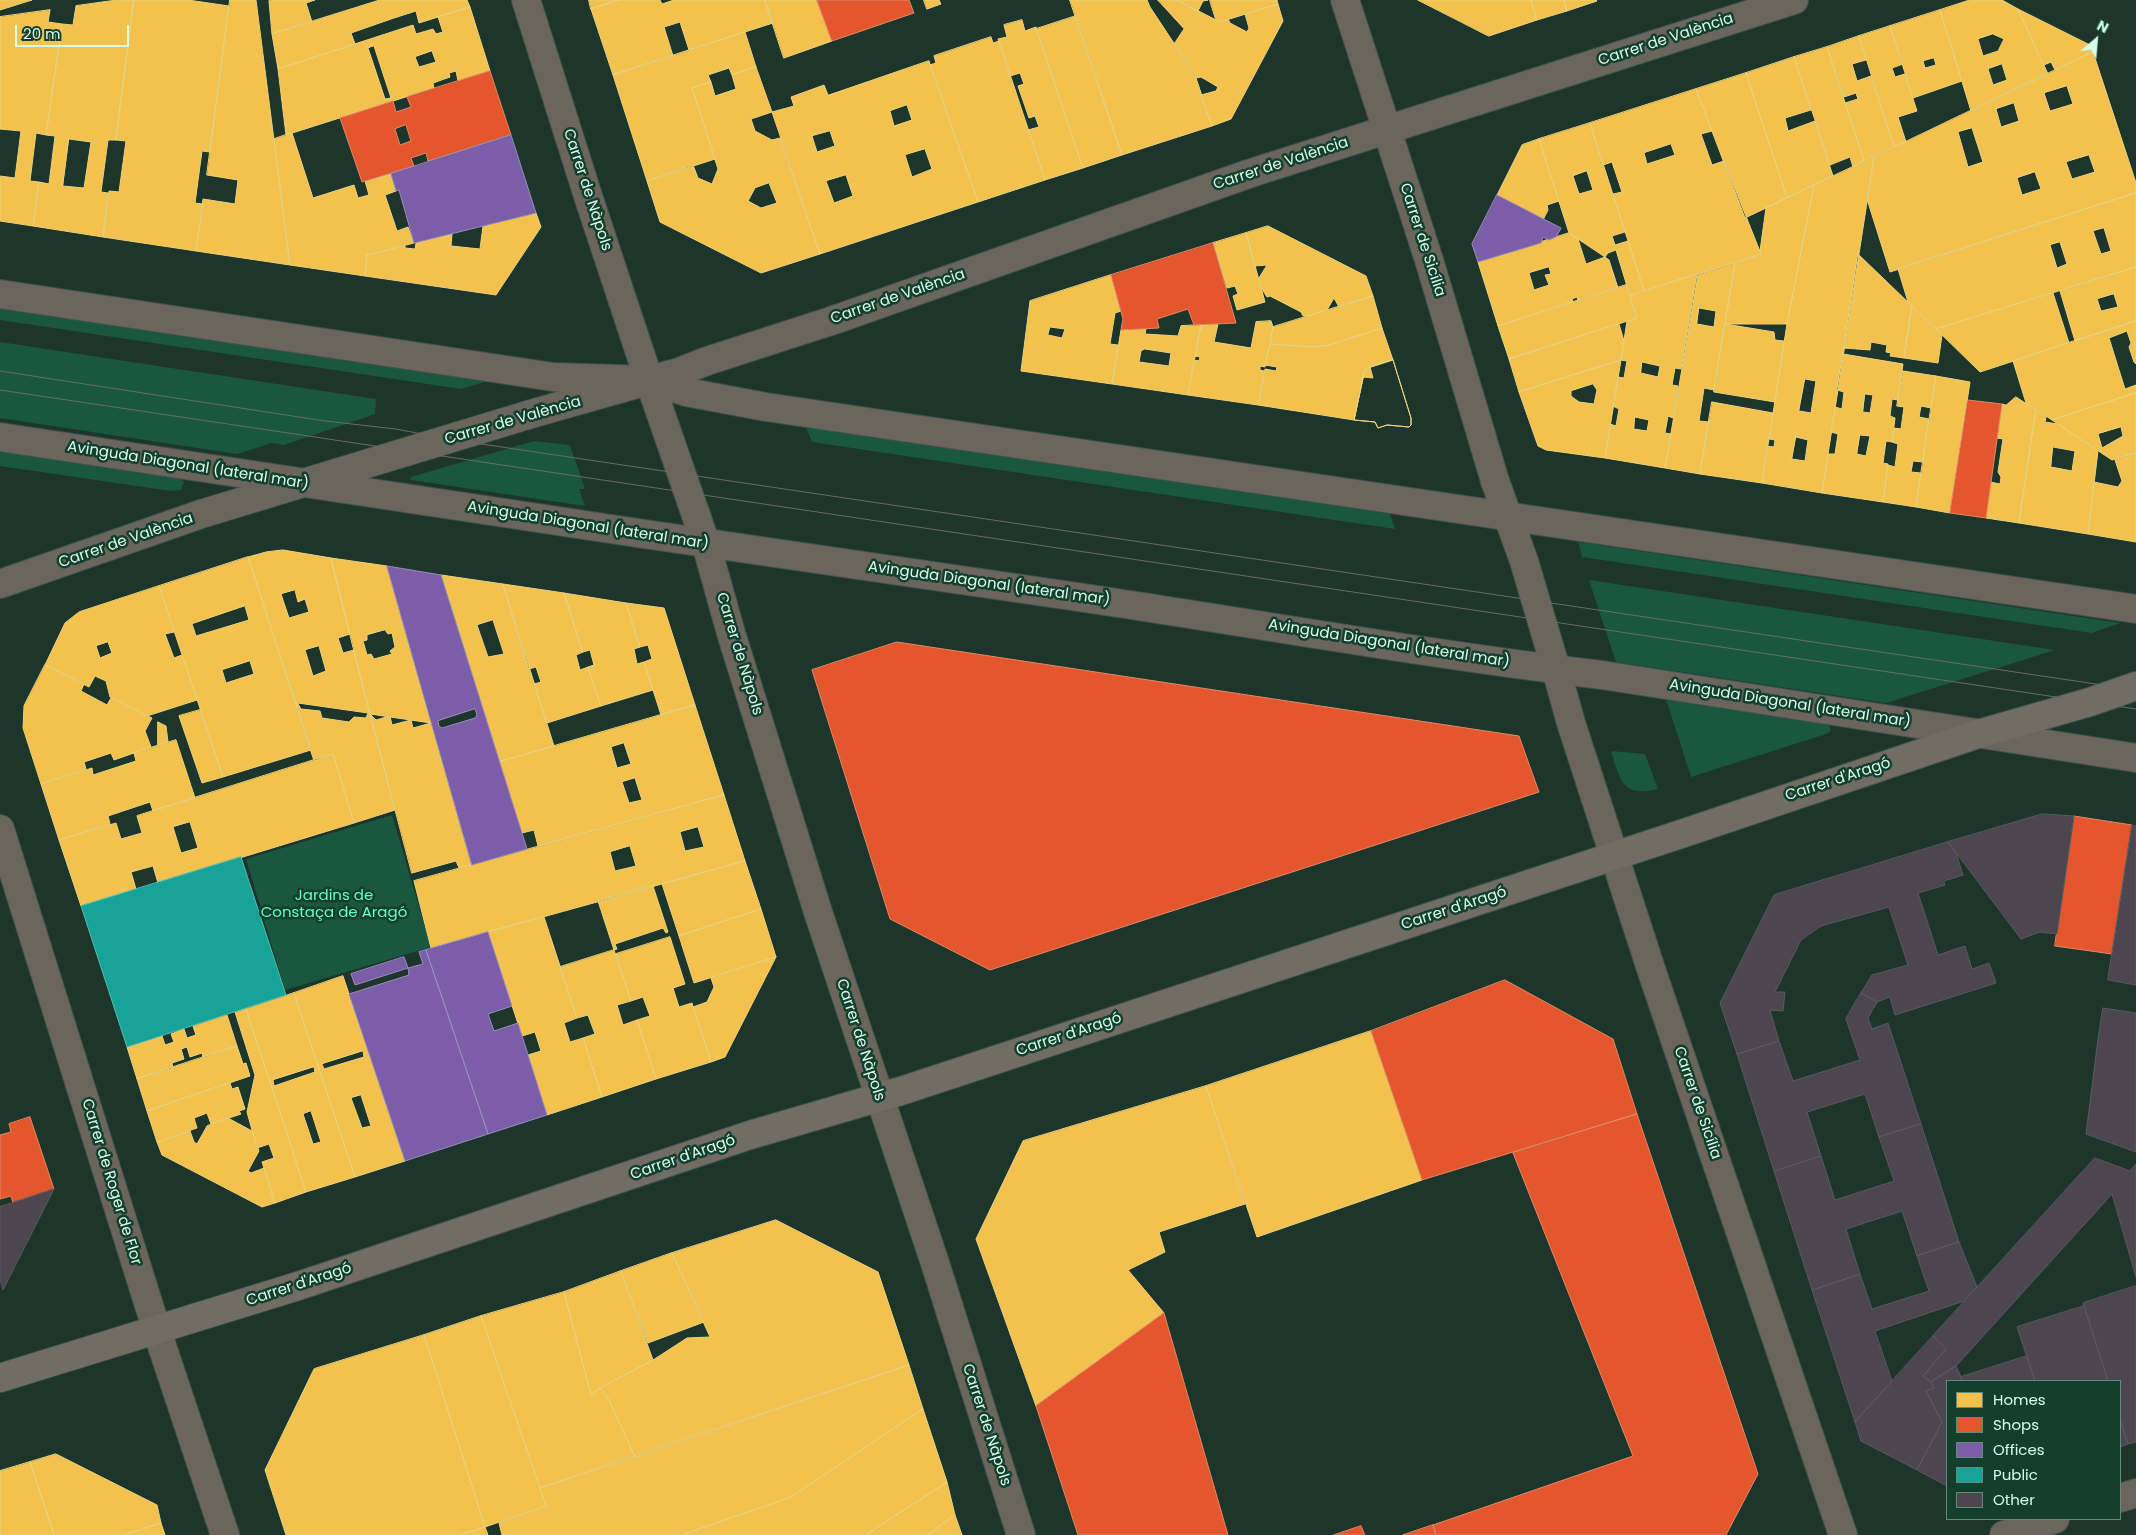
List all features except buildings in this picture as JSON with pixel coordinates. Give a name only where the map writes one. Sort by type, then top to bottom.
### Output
[{"type":"main road","name":"Carrer de València","points":[[0,584],[201,514],[306,484],[531,414],[576,403],[834,320],[1184,197],[1386,129],[1794,0]]},
{"type":"main road","name":"Carrer d'Aragó","points":[[0,1378],[298,1286],[750,1135],[879,1098],[1978,734],[2136,686]]},
{"type":"street","name":"Carrer de Nàpols","points":[[526,0],[588,196],[706,544],[731,633],[818,912],[934,1260],[1021,1535]]},
{"type":"street","name":"Carrer de Sicília","points":[[1345,0],[1429,260],[1495,480],[1524,561],[1571,723],[1614,856],[1843,1535]]},
{"type":"street","points":[[0,294],[554,377],[649,380],[686,392],[766,407],[2136,609]]},
{"type":"street","name":"Avinguda Diagonal (lateral mar)","points":[[0,437],[706,544],[1602,675],[2136,758]]},
{"type":"street","name":"Carrer de Roger de Flor","points":[[0,829],[157,1331],[225,1535]]},
{"type":"street","points":[[2121,1498],[2136,1493]]},
{"type":"street","points":[[2004,1535],[2052,1520]]},
{"type":"green space","points":[[0,307],[488,381],[461,389],[0,320]]},
{"type":"green space","points":[[0,342],[376,399],[375,414],[284,445],[272,443],[237,454],[0,418]]},
{"type":"green space","points":[[806,427],[1390,514],[1395,529],[812,442]]},
{"type":"green space","points":[[534,441],[570,445],[585,489],[579,489],[585,506],[411,480],[411,477]]},
{"type":"green space","points":[[0,451],[179,478],[184,482],[181,490],[171,491],[0,466]]},
{"type":"green space","points":[[1578,542],[2120,623],[2092,633],[1582,557]]},
{"type":"green space","points":[[1589,580],[2055,650],[1886,703],[1616,662]]},
{"type":"green space","points":[[1666,699],[1827,723],[1831,729],[1829,733],[1691,777]]},
{"type":"green space","points":[[1611,751],[1645,754],[1658,789],[1637,791],[1630,789],[1620,778]]},
{"type":"green space","name":"Jardins de Constaça de Aragó","points":[[392,815],[431,947],[285,990],[246,859]]},
{"type":"tram line","points":[[0,371],[2136,690]]},
{"type":"tram line","points":[[0,390],[2136,709]]}]
